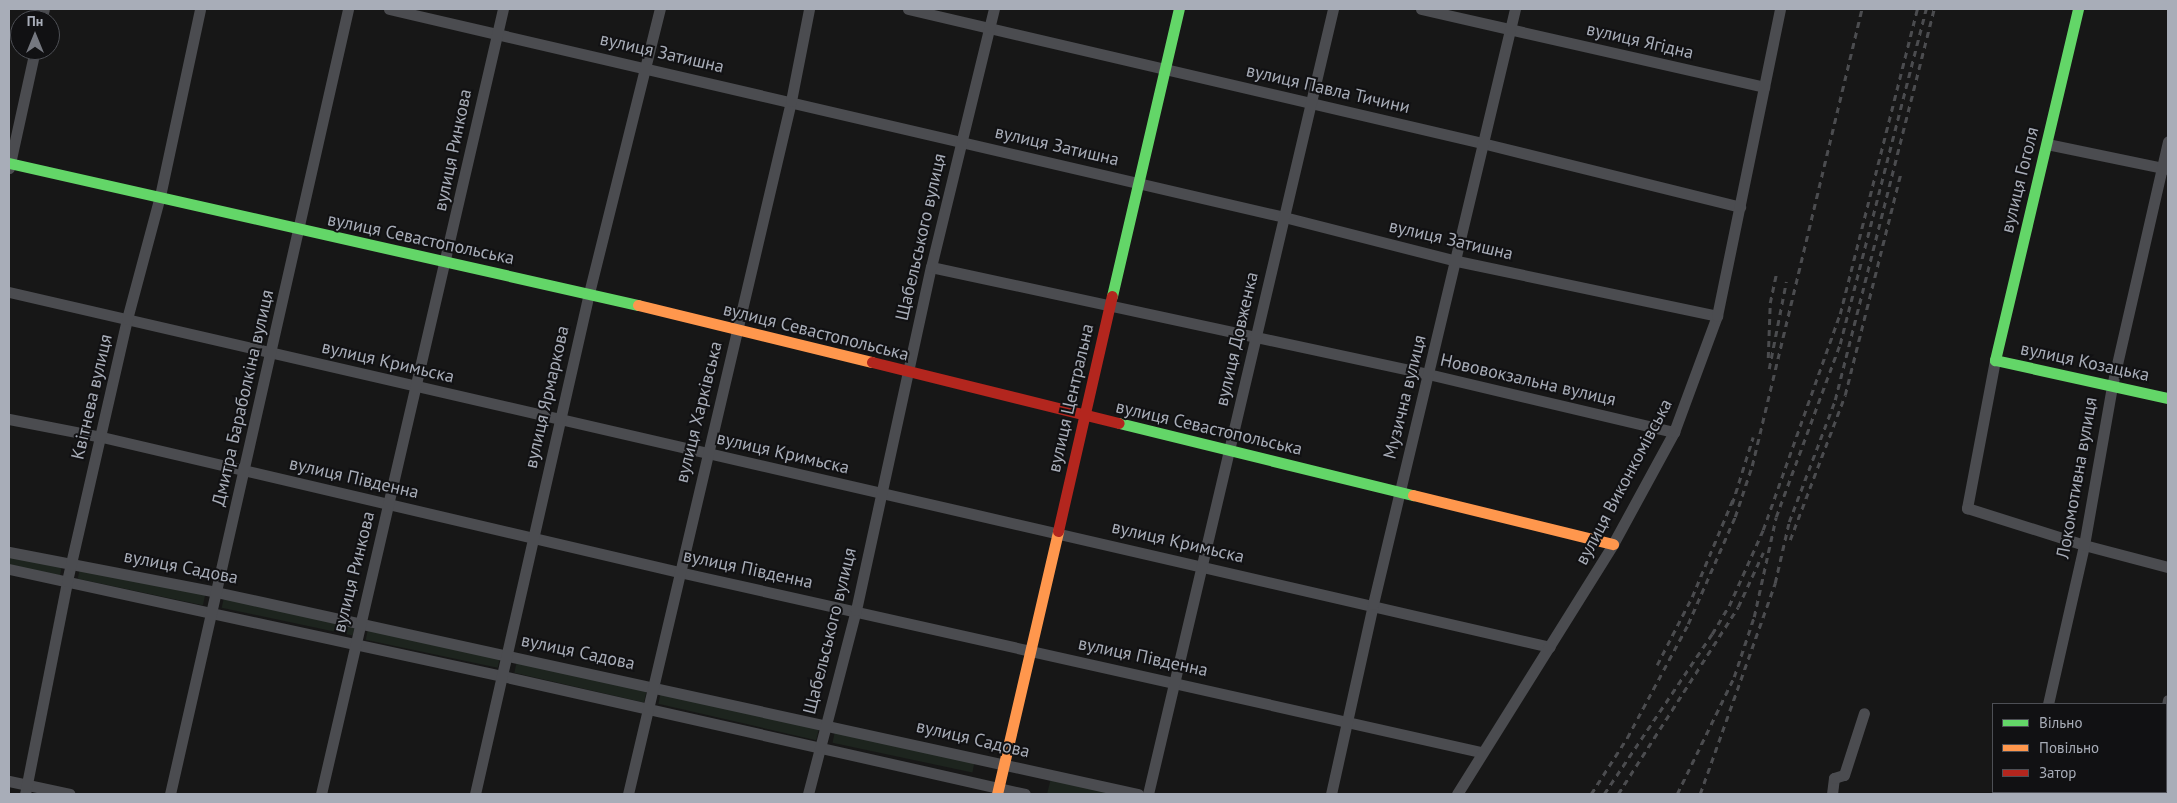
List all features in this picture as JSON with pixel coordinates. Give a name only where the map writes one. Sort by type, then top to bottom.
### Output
[{"type":"street","name":"Квітнева вулиця","points":[[26,790],[71,563],[102,437],[128,319],[160,196],[200,9]]},
{"type":"street","name":"Дмитра Бараболкіна вулиця","points":[[170,794],[210,612],[272,353],[348,9]]},
{"type":"street","name":"вулиця Затишна","points":[[389,9],[647,67],[1284,217],[1457,261],[1717,316]]},
{"type":"street","name":"вулиця Ринкова","points":[[321,794],[354,644],[390,504],[416,386],[447,263],[503,9]]},
{"type":"street","name":"вулиця Ярмаркова","points":[[475,794],[589,293],[660,9]]},
{"type":"street","name":"вулиця Харківська","points":[[628,794],[650,709],[706,453],[738,330],[791,101],[809,9]]},
{"type":"street","name":"вулиця Павла Тичини","points":[[908,9],[1482,143],[1740,207]]},
{"type":"street","name":"Щабельського вулиця","points":[[808,794],[856,610],[931,267],[994,9]]},
{"type":"street","name":"вулиця Центральна","points":[[997,791],[1179,9]]},
{"type":"street","name":"вулиця Довженка","points":[[1148,794],[1333,9]]},
{"type":"street","name":"вулиця Ягідна","points":[[1421,9],[1764,87]]},
{"type":"street","name":"Музична вулиця","points":[[1331,794],[1349,722],[1373,604],[1457,261],[1482,143],[1516,9]]},
{"type":"street","name":"вулиця Виконкомівська","points":[[1457,794],[1481,752],[1550,647],[1613,544],[1674,432],[1717,316],[1780,9]]},
{"type":"street","name":"вулиця Гоголя","points":[[1995,360],[2078,9]]},
{"type":"street","points":[[9,165],[32,60]]},
{"type":"street","name":"Локомотивна вулиця","points":[[2048,703],[2084,545],[2112,386],[2165,169],[2168,141]]},
{"type":"street","points":[[2047,144],[2165,169]]},
{"type":"street","name":"вулиця Севастопольська","points":[[9,165],[160,196],[298,230],[589,293],[908,373],[1613,544]]},
{"type":"street","name":"Нововокзальна вулиця","points":[[931,267],[1428,374],[1674,432]]},
{"type":"street","name":"вулиця Кримьска","points":[[9,292],[881,493],[1201,564],[1550,647]]},
{"type":"street","points":[[1995,360],[1967,508],[2084,545],[2168,567]]},
{"type":"street","name":"вулиця Козацька","points":[[1995,360],[2168,398]]},
{"type":"street","name":"вулиця Південна","points":[[9,419],[102,437],[679,572],[856,610],[1030,651],[1175,681],[1481,752]]},
{"type":"street","name":"вулиця Садова","points":[[9,552],[216,592],[1005,763],[1138,794]]},
{"type":"street","name":"вулиця Садова","points":[[9,569],[650,709],[997,791],[1025,794]]},
{"type":"street","points":[[1832,794],[1834,778],[1844,775],[1864,713]]},
{"type":"street","points":[[9,782],[26,790],[70,794]]},
{"type":"shaded area","points":[[9,555],[62,565],[60,576],[9,565]]},
{"type":"shaded area","points":[[80,568],[205,595],[203,605],[78,579]]},
{"type":"shaded area","points":[[224,597],[355,625],[353,636],[222,608]]},
{"type":"shaded area","points":[[368,629],[500,657],[498,668],[366,640]]},
{"type":"shaded area","points":[[517,661],[647,691],[644,703],[514,673]]},
{"type":"shaded area","points":[[661,692],[819,728],[816,740],[658,704]]},
{"type":"shaded area","points":[[835,731],[975,761],[972,772],[833,743]]},
{"type":"shaded area","points":[[1051,778],[1122,794],[1047,794]]},
{"type":"railway","points":[[1591,794],[1627,738],[1688,624],[1735,517],[1752,466],[1862,9]]},
{"type":"railway","points":[[1604,794],[1729,606],[1763,530],[1840,314],[1917,9]]},
{"type":"railway","points":[[1677,794],[1734,677],[1754,617],[1776,517],[1840,344],[1926,9]]},
{"type":"railway","points":[[1700,794],[1775,583],[1789,522],[1835,400],[1934,9]]},
{"type":"railway","points":[[1790,540],[1845,395],[1901,172]]},
{"type":"railway","points":[[1768,358],[1770,303],[1776,275]]},
{"type":"railway","points":[[1769,369],[1786,282]]},
{"type":"railway","points":[[1732,504],[1753,437]]},
{"type":"railway","points":[[1657,665],[1692,597],[1733,499]]},
{"type":"railway","points":[[1618,794],[1738,607],[1763,553]]},
{"type":"traffic: fast","points":[[1112,296],[1179,9]]},
{"type":"traffic: fast","points":[[2078,9],[1995,360],[2168,398]]},
{"type":"traffic: fast","points":[[9,163],[638,305]]},
{"type":"traffic: fast","points":[[1119,423],[1413,495]]},
{"type":"traffic: slow","points":[[638,305],[872,362]]},
{"type":"traffic: slow","points":[[1413,495],[1613,544]]},
{"type":"traffic: slow","points":[[997,794],[1058,531]]},
{"type":"traffic: jam","points":[[1058,531],[1112,296]]},
{"type":"traffic: jam","points":[[872,362],[1119,423]]}]
